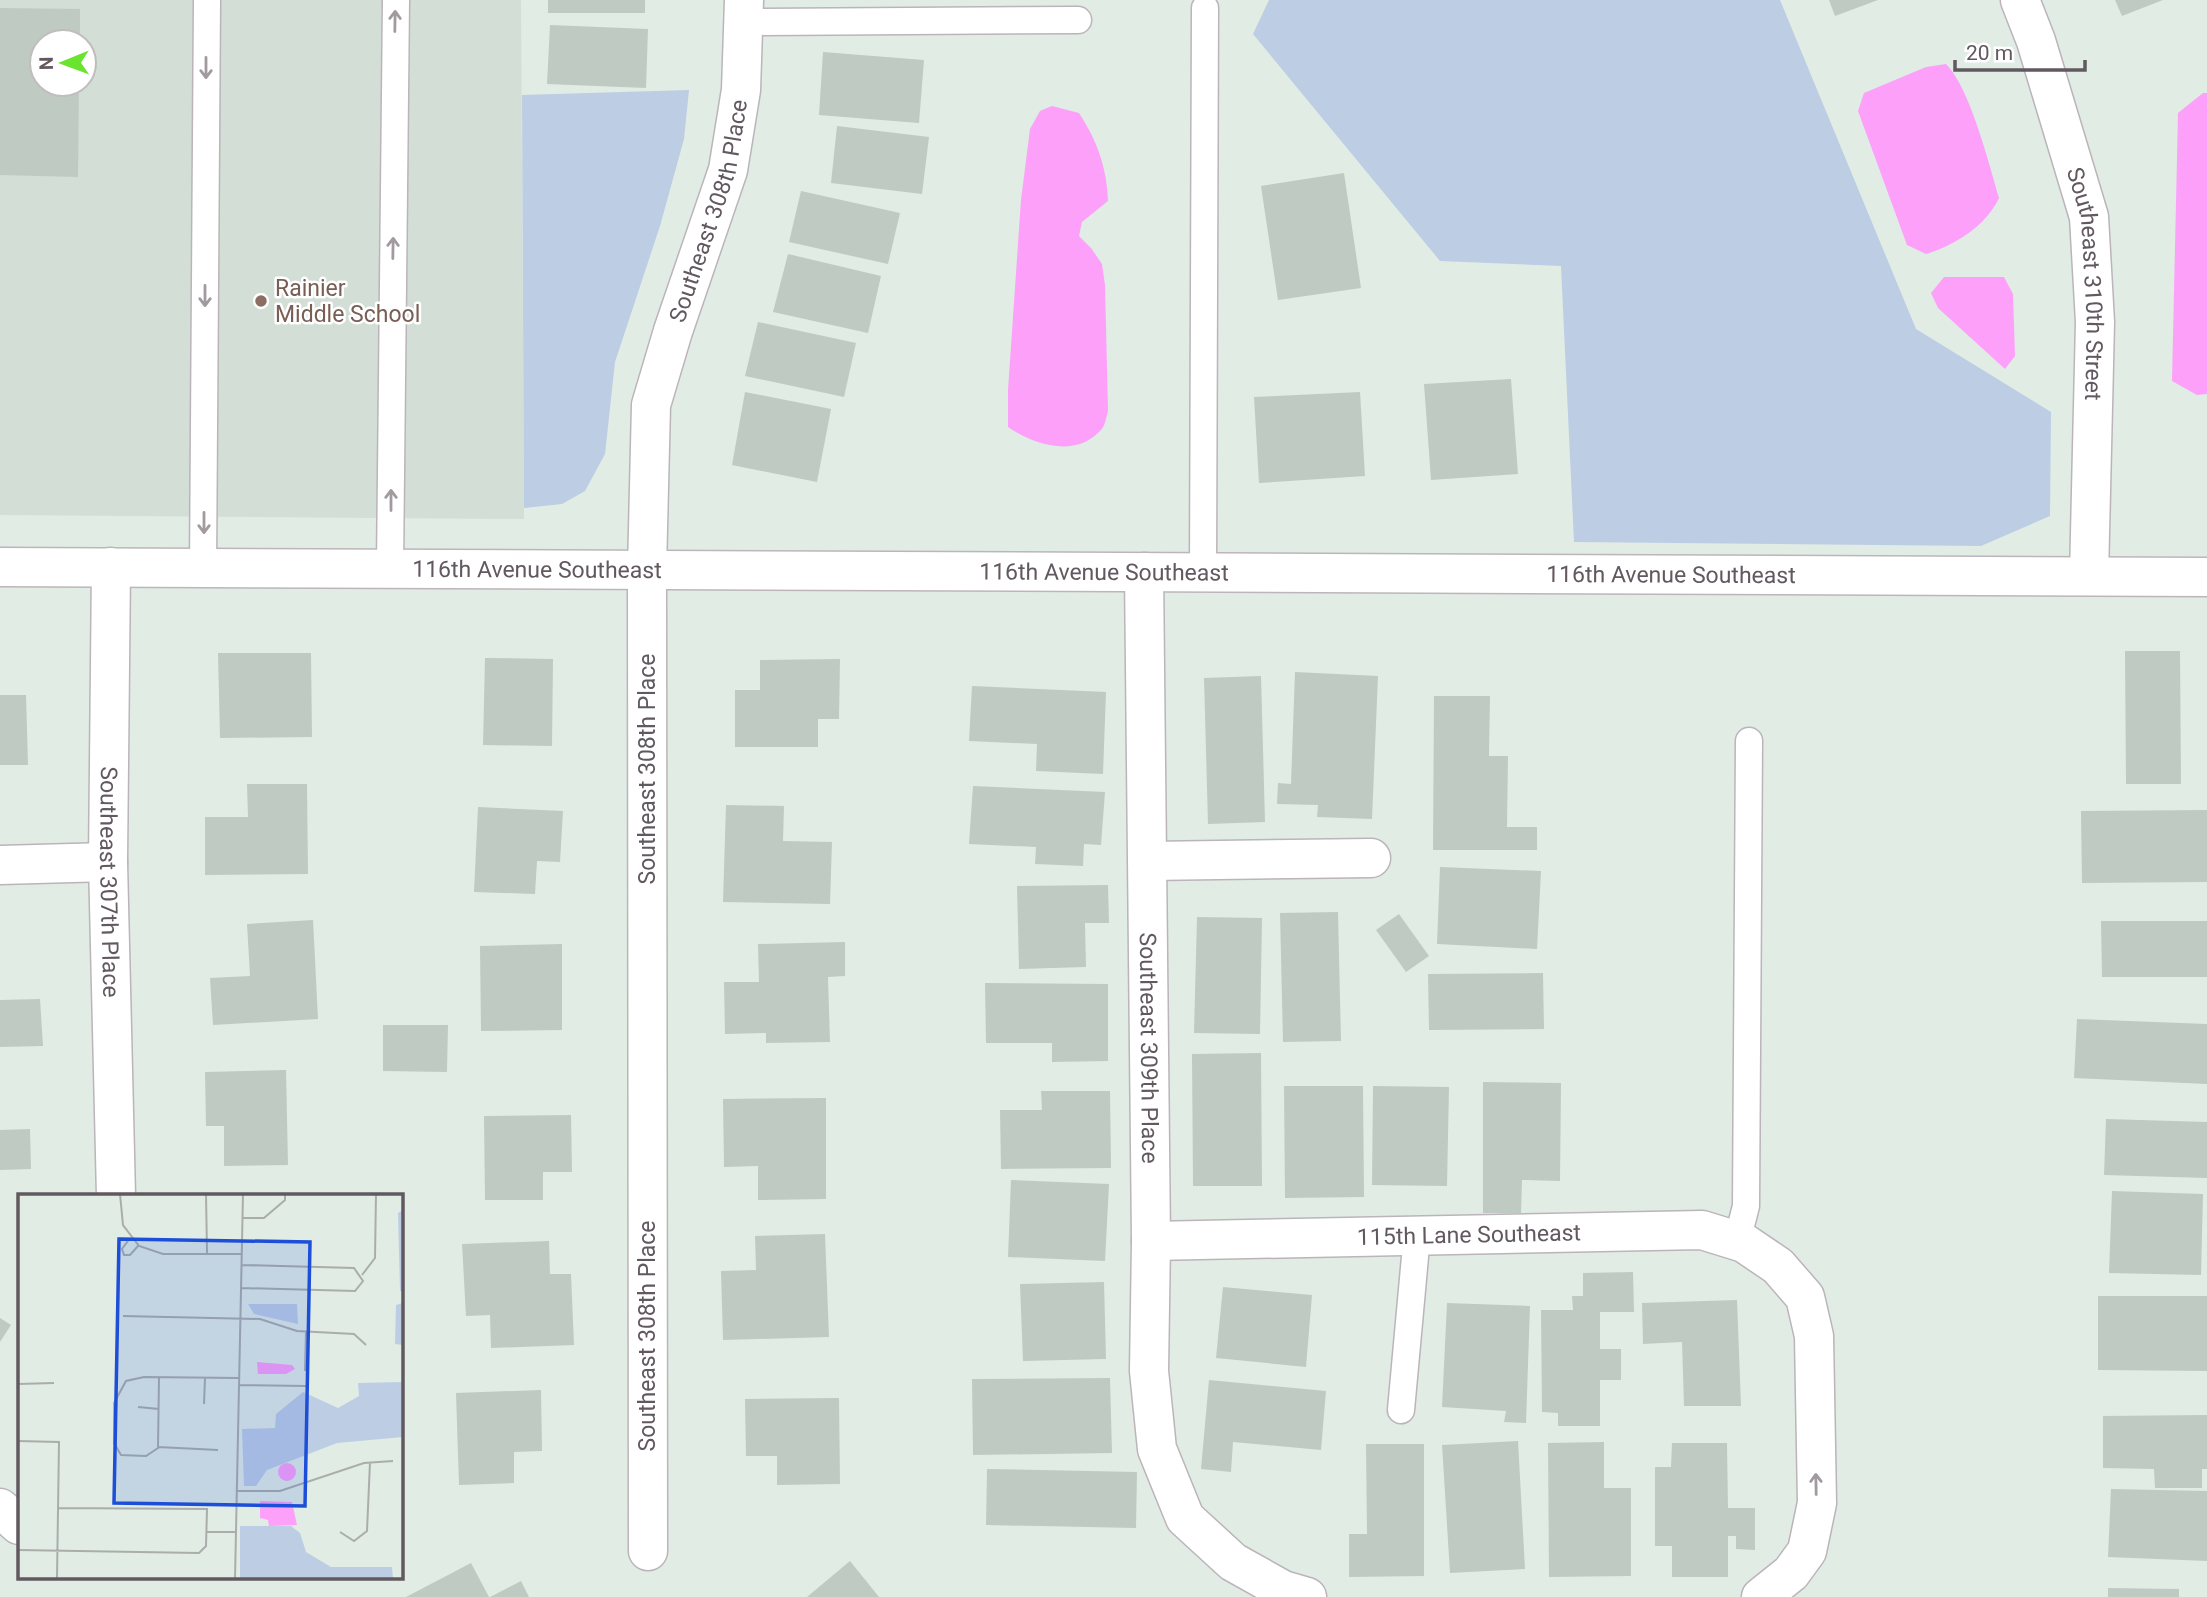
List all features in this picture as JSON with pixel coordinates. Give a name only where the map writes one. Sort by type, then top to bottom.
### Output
[{"type":"street","name":"Southeast 310th Street","points":[[2020,0],[2036,41],[2089,217],[2095,322],[2089,576]]},
{"type":"street","name":"Southeast 308th Place","points":[[648,1551],[647,570],[651,405],[728,170],[741,90],[743,11]]},
{"type":"street","name":"116th Avenue Southeast","points":[[0,567],[2207,577]]},
{"type":"street","name":"Southeast 307th Place","points":[[111,567],[108,862],[116,1194]]},
{"type":"street","name":"Southeast 309th Place","points":[[1144,572],[1150,1371],[1157,1449],[1185,1518],[1233,1562],[1283,1590],[1307,1597]]},
{"type":"street","points":[[1148,861],[1371,858]]},
{"type":"street","points":[[0,864],[108,862]]},
{"type":"street","name":"115th Lane Southeast","points":[[1151,1241],[1702,1230],[1744,1243],[1778,1266],[1805,1297],[1814,1336],[1817,1503],[1807,1551],[1791,1573],[1761,1597]]},
{"type":"street","points":[[0,1498],[18,1487]]},
{"type":"street","points":[[0,1508],[18,1524]]},
{"type":"lane","points":[[203,568],[207,0]]},
{"type":"lane","points":[[390,568],[396,0]]},
{"type":"lane","points":[[1203,572],[1205,8]]},
{"type":"lane","points":[[743,11],[1078,20]]},
{"type":"lane","points":[[1737,1241],[1746,1206],[1749,741]]},
{"type":"lane","points":[[1401,1410],[1417,1235]]},
{"type":"shaded area","name":"Rainier Middle School","points":[[0,0],[521,0],[524,519],[0,515]]},
{"type":"shaded area","points":[[1269,0],[1780,0],[1916,329],[2051,412],[2050,516],[1981,546],[1574,542],[1561,266],[1440,261],[1253,34]]},
{"type":"shaded area","points":[[1946,64],[1955,75],[1971,108],[1999,198],[1978,226],[1948,245],[1926,254],[1907,245],[1858,111],[1864,93],[1926,67]]},
{"type":"shaded area","points":[[689,90],[684,139],[660,226],[615,362],[605,454],[585,491],[562,504],[524,508],[522,95]]},
{"type":"shaded area","points":[[2203,93],[2207,93],[2207,394],[2197,395],[2172,381],[2178,113]]},
{"type":"shaded area","points":[[1052,106],[1079,113],[1085,123],[1103,166],[1108,201],[1082,222],[1079,236],[1102,264],[1105,285],[1108,411],[1100,431],[1079,444],[1067,446],[1042,443],[1008,427],[1008,390],[1021,200],[1030,129],[1040,111]]},
{"type":"shaded area","points":[[1944,277],[2004,277],[2013,294],[2015,356],[2005,369],[1938,308],[1931,293]]},
{"type":"building","points":[[548,0],[645,0],[645,13],[548,13]]},
{"type":"building","points":[[1829,0],[1878,0],[1835,16]]},
{"type":"building","points":[[2115,0],[2163,0],[2122,16]]},
{"type":"building","points":[[0,8],[80,9],[80,28],[28,28],[28,98],[79,98],[78,177],[0,175]]},
{"type":"building","points":[[550,25],[648,29],[646,88],[547,84]]},
{"type":"building","points":[[823,52],[924,60],[919,123],[819,115]]},
{"type":"building","points":[[837,126],[929,137],[922,194],[831,183]]},
{"type":"building","points":[[1344,173],[1361,288],[1278,300],[1261,186]]},
{"type":"building","points":[[801,191],[900,213],[888,264],[789,242]]},
{"type":"building","points":[[788,254],[881,276],[868,333],[773,312]]},
{"type":"building","points":[[758,322],[856,343],[844,397],[745,376]]},
{"type":"building","points":[[1511,379],[1518,474],[1431,480],[1424,384]]},
{"type":"building","points":[[745,392],[831,409],[817,482],[732,465]]},
{"type":"building","points":[[1360,392],[1365,476],[1259,483],[1254,397]]},
{"type":"building","points":[[2125,651],[2180,651],[2181,784],[2126,784]]},
{"type":"building","points":[[218,653],[311,653],[312,737],[220,738]]},
{"type":"building","points":[[485,658],[553,659],[552,746],[483,745]]},
{"type":"building","points":[[840,659],[839,719],[818,719],[818,747],[735,747],[735,690],[760,690],[760,660]]},
{"type":"building","points":[[1295,672],[1378,676],[1372,819],[1317,817],[1318,805],[1277,804],[1278,783],[1291,784]]},
{"type":"building","points":[[1261,676],[1265,822],[1208,824],[1204,678]]},
{"type":"building","points":[[972,686],[1106,692],[1103,774],[1036,771],[1037,744],[969,741]]},
{"type":"building","points":[[0,695],[26,695],[28,765],[0,765]]},
{"type":"building","points":[[1434,696],[1490,696],[1489,756],[1508,756],[1507,827],[1537,827],[1537,850],[1433,850]]},
{"type":"building","points":[[247,784],[307,784],[308,874],[205,875],[205,817],[248,817]]},
{"type":"building","points":[[973,786],[1105,792],[1101,845],[1084,844],[1083,866],[1035,864],[1036,847],[969,844]]},
{"type":"building","points":[[726,805],[784,806],[783,841],[832,842],[830,904],[723,902]]},
{"type":"building","points":[[478,807],[563,811],[560,862],[537,861],[535,894],[474,892]]},
{"type":"building","points":[[2207,810],[2207,882],[2082,883],[2081,811]]},
{"type":"building","points":[[1440,867],[1541,871],[1537,949],[1437,944]]},
{"type":"building","points":[[1108,885],[1109,923],[1085,923],[1086,967],[1019,969],[1017,886]]},
{"type":"building","points":[[1338,912],[1341,1041],[1283,1042],[1280,913]]},
{"type":"building","points":[[1399,914],[1429,956],[1406,972],[1376,930]]},
{"type":"building","points":[[1197,917],[1262,918],[1260,1034],[1194,1033]]},
{"type":"building","points":[[313,920],[318,1019],[213,1025],[210,978],[250,976],[247,924]]},
{"type":"building","points":[[2101,921],[2207,921],[2207,977],[2102,977]]},
{"type":"building","points":[[845,942],[845,976],[828,977],[830,1042],[766,1043],[766,1033],[725,1034],[724,982],[759,982],[758,944]]},
{"type":"building","points":[[562,944],[562,1030],[481,1031],[480,946]]},
{"type":"building","points":[[1543,973],[1544,1029],[1429,1030],[1428,974]]},
{"type":"building","points":[[985,983],[1108,984],[1108,1061],[1052,1062],[1052,1043],[986,1043]]},
{"type":"building","points":[[40,999],[43,1046],[0,1047],[0,1000]]},
{"type":"building","points":[[2077,1019],[2207,1024],[2207,1084],[2074,1078]]},
{"type":"building","points":[[383,1025],[448,1025],[447,1072],[383,1071]]},
{"type":"building","points":[[1261,1053],[1262,1186],[1193,1186],[1192,1054]]},
{"type":"building","points":[[286,1070],[288,1165],[224,1166],[224,1126],[206,1126],[205,1072]]},
{"type":"building","points":[[1483,1082],[1561,1083],[1560,1181],[1522,1180],[1521,1213],[1483,1213]]},
{"type":"building","points":[[1284,1086],[1363,1086],[1364,1197],[1285,1198]]},
{"type":"building","points":[[1373,1086],[1449,1087],[1447,1186],[1372,1185]]},
{"type":"building","points":[[1041,1091],[1110,1091],[1111,1168],[1001,1169],[1000,1110],[1042,1110]]},
{"type":"building","points":[[826,1098],[826,1199],[758,1200],[758,1166],[724,1167],[723,1099]]},
{"type":"building","points":[[571,1115],[572,1172],[543,1172],[543,1200],[485,1200],[484,1116]]},
{"type":"building","points":[[2106,1119],[2207,1122],[2207,1178],[2104,1175]]},
{"type":"building","points":[[30,1129],[31,1169],[0,1170],[0,1130]]},
{"type":"building","points":[[1011,1180],[1109,1184],[1105,1261],[1008,1257]]},
{"type":"building","points":[[2112,1191],[2203,1194],[2201,1275],[2109,1273]]},
{"type":"building","points":[[825,1234],[829,1337],[723,1340],[721,1271],[756,1270],[755,1236]]},
{"type":"building","points":[[549,1241],[550,1274],[571,1274],[574,1345],[491,1348],[490,1315],[466,1316],[462,1244]]},
{"type":"building","points":[[1633,1272],[1634,1312],[1600,1312],[1600,1349],[1621,1349],[1621,1380],[1600,1380],[1600,1426],[1558,1426],[1558,1413],[1542,1412],[1541,1310],[1573,1310],[1572,1296],[1583,1296],[1583,1273]]},
{"type":"building","points":[[1104,1282],[1106,1359],[1023,1361],[1020,1284]]},
{"type":"building","points":[[1223,1287],[1312,1295],[1306,1367],[1216,1358]]},
{"type":"building","points":[[2098,1296],[2207,1296],[2207,1371],[2098,1370]]},
{"type":"building","points":[[1737,1300],[1741,1406],[1684,1406],[1682,1342],[1643,1344],[1642,1303]]},
{"type":"building","points":[[1447,1303],[1530,1306],[1526,1423],[1504,1422],[1506,1411],[1442,1407]]},
{"type":"building","points":[[0,1318],[11,1325],[0,1342]]},
{"type":"building","points":[[1110,1378],[1112,1453],[973,1455],[972,1379]]},
{"type":"building","points":[[1209,1380],[1326,1391],[1321,1450],[1233,1442],[1231,1472],[1201,1469]]},
{"type":"building","points":[[541,1390],[542,1451],[514,1452],[514,1483],[459,1485],[456,1393]]},
{"type":"building","points":[[839,1398],[840,1484],[777,1485],[777,1456],[746,1456],[745,1399]]},
{"type":"building","points":[[2207,1415],[2207,1469],[2202,1469],[2202,1488],[2155,1488],[2154,1469],[2103,1468],[2103,1416]]},
{"type":"building","points":[[1518,1441],[1525,1569],[1450,1573],[1442,1445]]},
{"type":"building","points":[[1604,1442],[1604,1488],[1631,1488],[1631,1576],[1549,1577],[1548,1443]]},
{"type":"building","points":[[1672,1443],[1727,1443],[1728,1508],[1755,1508],[1755,1550],[1736,1549],[1736,1536],[1728,1536],[1728,1577],[1672,1577],[1672,1546],[1655,1546],[1655,1467],[1671,1467]]},
{"type":"building","points":[[1366,1444],[1424,1444],[1424,1576],[1349,1577],[1349,1534],[1367,1534]]},
{"type":"building","points":[[987,1469],[1137,1472],[1136,1528],[986,1525]]},
{"type":"building","points":[[2111,1489],[2207,1491],[2207,1561],[2108,1557]]},
{"type":"building","points":[[850,1561],[879,1597],[807,1597]]},
{"type":"building","points":[[471,1563],[489,1597],[406,1597]]},
{"type":"building","points":[[521,1581],[529,1597],[490,1597]]},
{"type":"building","points":[[2108,1588],[2179,1589],[2179,1597],[2108,1597]]},
{"type":"place","name":"Rainier Middle School","points":[[261,301]]}]
